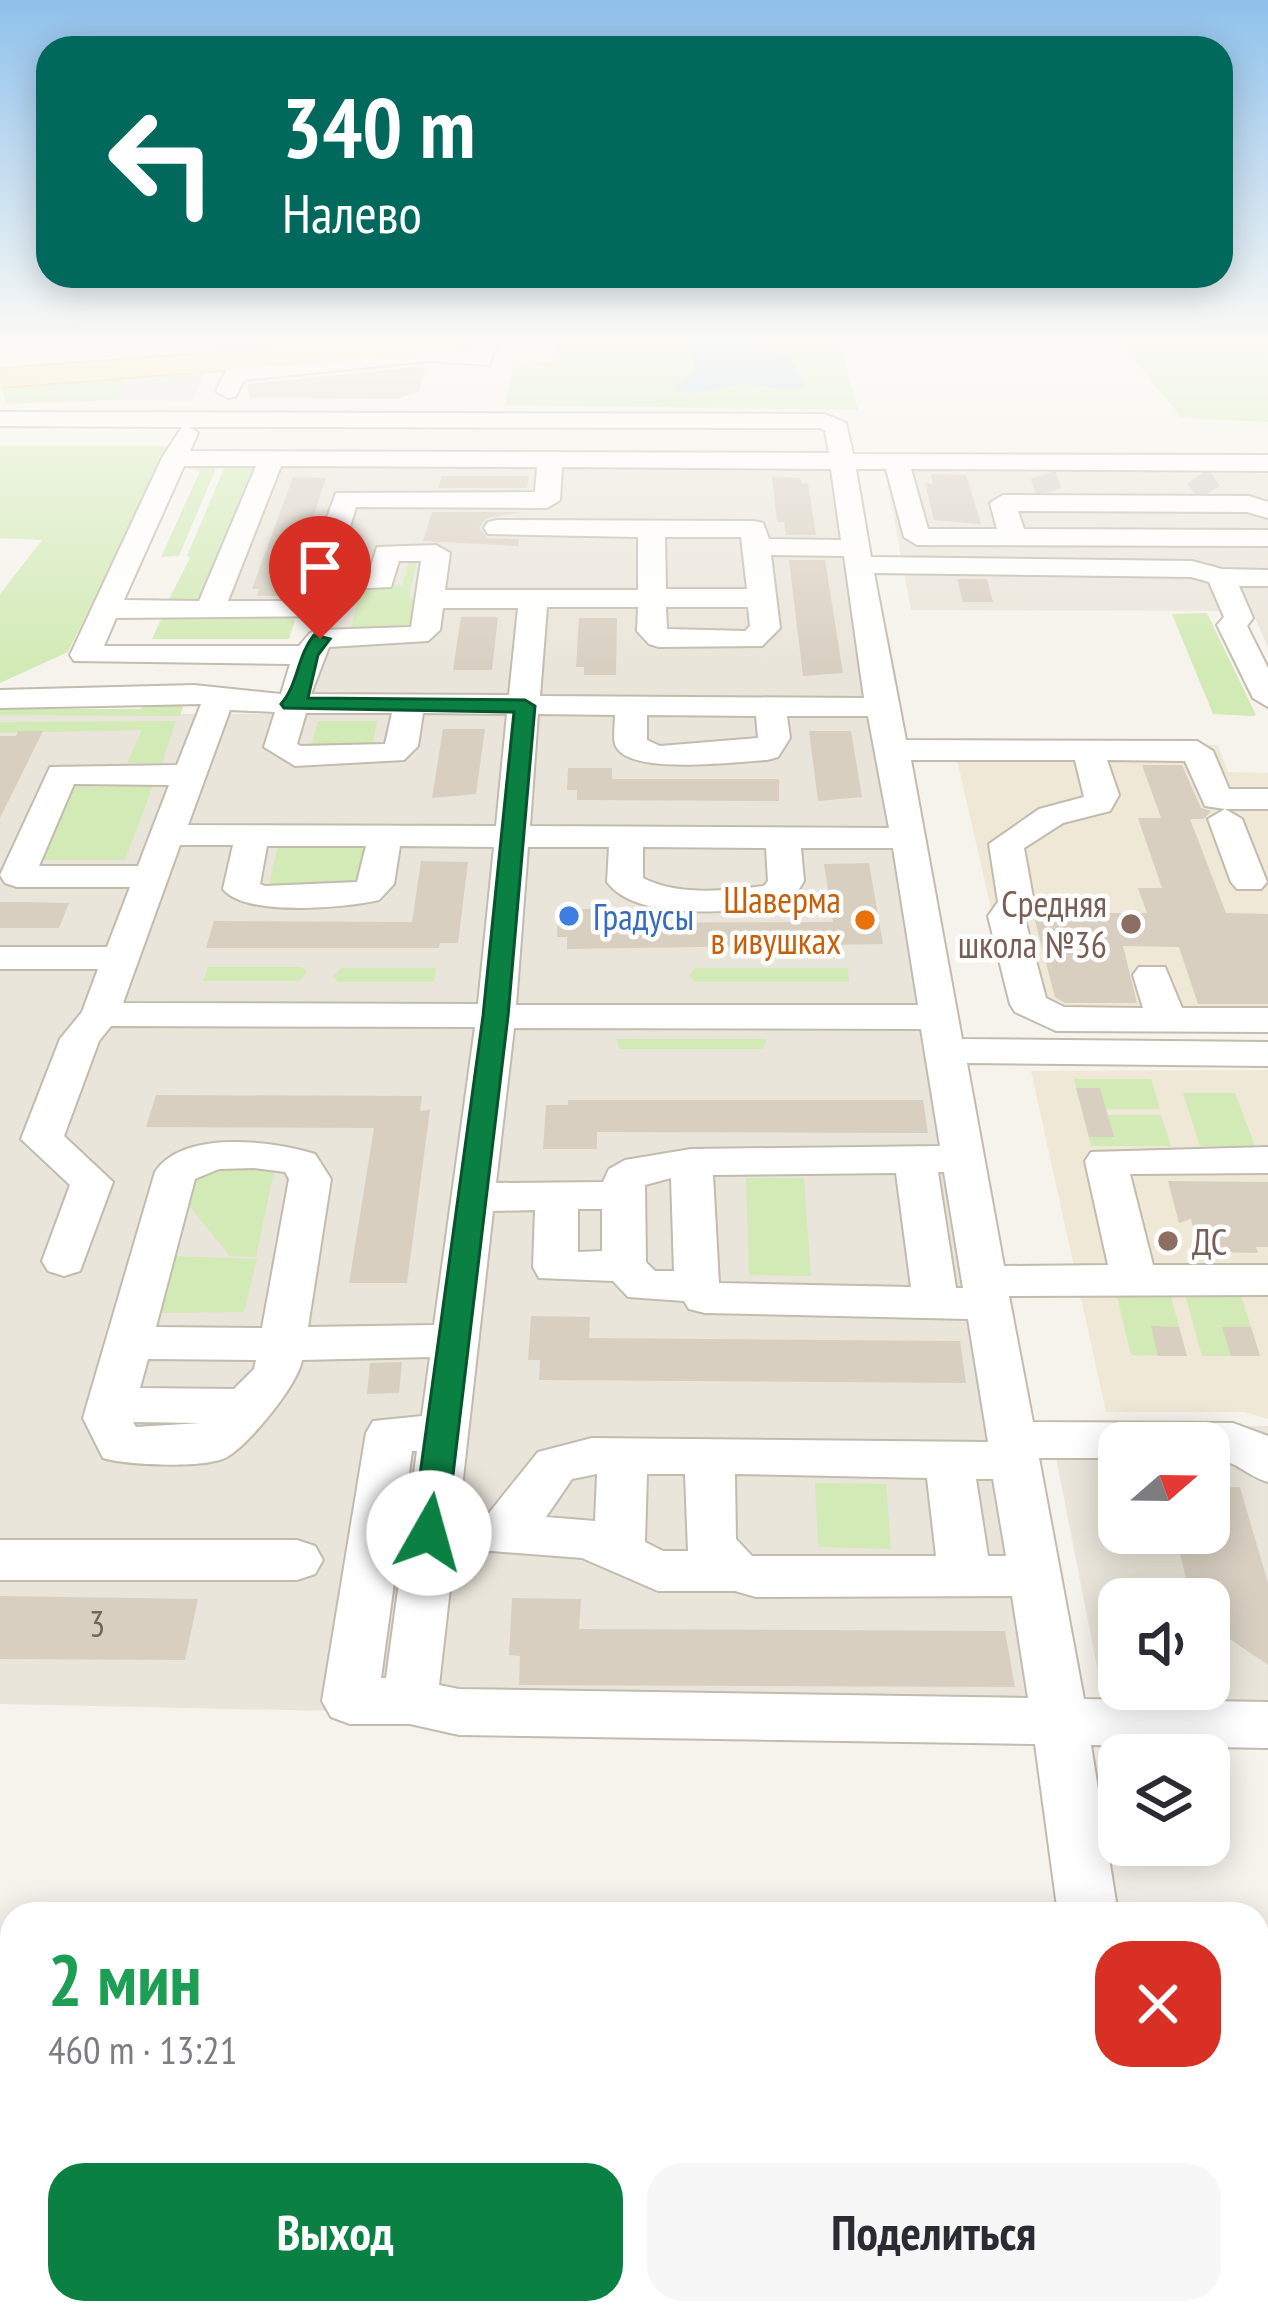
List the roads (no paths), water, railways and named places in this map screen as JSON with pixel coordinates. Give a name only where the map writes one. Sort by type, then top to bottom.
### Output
[{"type":"street","points":[[107,609],[325,608],[418,635],[424,630],[436,553],[387,553],[381,580],[325,608],[85,655],[177,452]]},
{"type":"street","points":[[232,452],[272,458],[550,459],[635,452]]},
{"type":"street","points":[[836,452],[966,1160],[1086,1902]]},
{"type":"street","points":[[873,452],[896,461],[1046,483],[1203,484],[1268,463]]},
{"type":"street","points":[[210,609],[272,458]]},
{"type":"street","points":[[409,705],[402,746],[392,753],[295,756],[280,747],[325,608],[329,547],[345,500],[558,500],[550,459]]},
{"type":"street","points":[[896,461],[923,566]]},
{"type":"street","points":[[1012,538],[1003,503],[1046,483],[1203,484],[1268,510]]},
{"type":"street","points":[[409,499],[405,522],[411,527],[651,529],[697,564],[761,598]]},
{"type":"street","points":[[651,529],[655,635],[700,642],[759,638],[765,628],[750,507],[731,501]]},
{"type":"street","points":[[917,537],[1268,538]]},
{"type":"street","points":[[430,599],[580,598],[652,591],[755,538],[923,566],[1178,568],[1221,577],[1268,578]]},
{"type":"street","points":[[1221,577],[1239,618],[1232,625],[1268,698]]},
{"type":"street","points":[[410,1701],[496,1016],[533,599]]},
{"type":"street","points":[[0,699],[189,694],[291,704],[881,707]]},
{"type":"street","points":[[64,1262],[92,1182],[42,1139],[80,1039],[100,1014],[218,699]]},
{"type":"street","points":[[631,706],[631,745],[656,755],[766,750],[774,738],[772,707]]},
{"type":"street","points":[[893,750],[1198,751],[1250,882]]},
{"type":"street","points":[[1088,750],[1102,795],[1098,804],[1052,816],[1006,844],[1016,903],[1006,916],[1029,1004],[1056,1019],[1268,1020]]},
{"type":"street","points":[[154,877],[16,876],[62,774],[190,775]]},
{"type":"street","points":[[1221,810],[1268,799]]},
{"type":"street","points":[[0,824],[38,824]]},
{"type":"street","points":[[170,835],[908,838]]},
{"type":"street","points":[[252,836],[241,889],[260,897],[366,892],[376,884],[385,835]]},
{"type":"street","points":[[626,837],[625,882],[640,893],[665,898],[757,898],[778,892],[785,881],[783,838]]},
{"type":"street","points":[[0,958],[122,958]]},
{"type":"street","points":[[1152,975],[1166,1018]]},
{"type":"street","points":[[100,1014],[496,1016],[944,1034],[1268,1054]]},
{"type":"street","points":[[270,1157],[300,1163],[310,1180],[282,1344],[276,1375],[210,1444],[120,1444],[107,1418],[176,1172],[211,1158],[270,1157]]},
{"type":"street","points":[[915,1160],[936,1302]]},
{"type":"street","points":[[697,1286],[644,1286],[624,1266],[624,1178],[640,1169],[691,1162],[966,1160]]},
{"type":"street","points":[[1134,1280],[1106,1161],[1268,1160]]},
{"type":"street","points":[[691,1162],[697,1286],[705,1298],[936,1302],[988,1292],[1134,1280],[1268,1280]]},
{"type":"street","points":[[474,1197],[623,1195]]},
{"type":"street","points":[[557,1197],[555,1267],[624,1266]]},
{"type":"street","points":[[129,1343],[452,1341]]},
{"type":"street","points":[[441,1434],[390,1432],[350,1701],[410,1701],[459,1712],[1268,1725]]},
{"type":"street","points":[[496,1533],[515,1524],[555,1465],[623,1455],[949,1460],[1014,1450],[1233,1441],[1258,1451],[1268,1464]]},
{"type":"street","points":[[620,1550],[623,1455]]},
{"type":"street","points":[[710,1456],[711,1545],[735,1571]]},
{"type":"street","points":[[949,1460],[965,1576]]},
{"type":"street","points":[[380,1494],[429,1529]]},
{"type":"street","points":[[370,1559],[429,1529],[574,1537],[620,1550],[636,1565],[658,1571],[735,1571],[776,1578],[1032,1576]]},
{"type":"street","points":[[0,1560],[297,1560]]},
{"type":"street","points":[[360,1627],[417,1628]]},
{"type":"tunnel","points":[[1043,475],[1049,492]]},
{"type":"tunnel","points":[[1198,476],[1209,493]]},
{"type":"place","name":"Градусы","points":[[569,916]]},
{"type":"place","name":"Шаверма в ивушках","points":[[865,920]]},
{"type":"place","name":"Средняя школа №36","points":[[1131,924]]},
{"type":"place","name":"ДС","points":[[1168,1241]]}]
